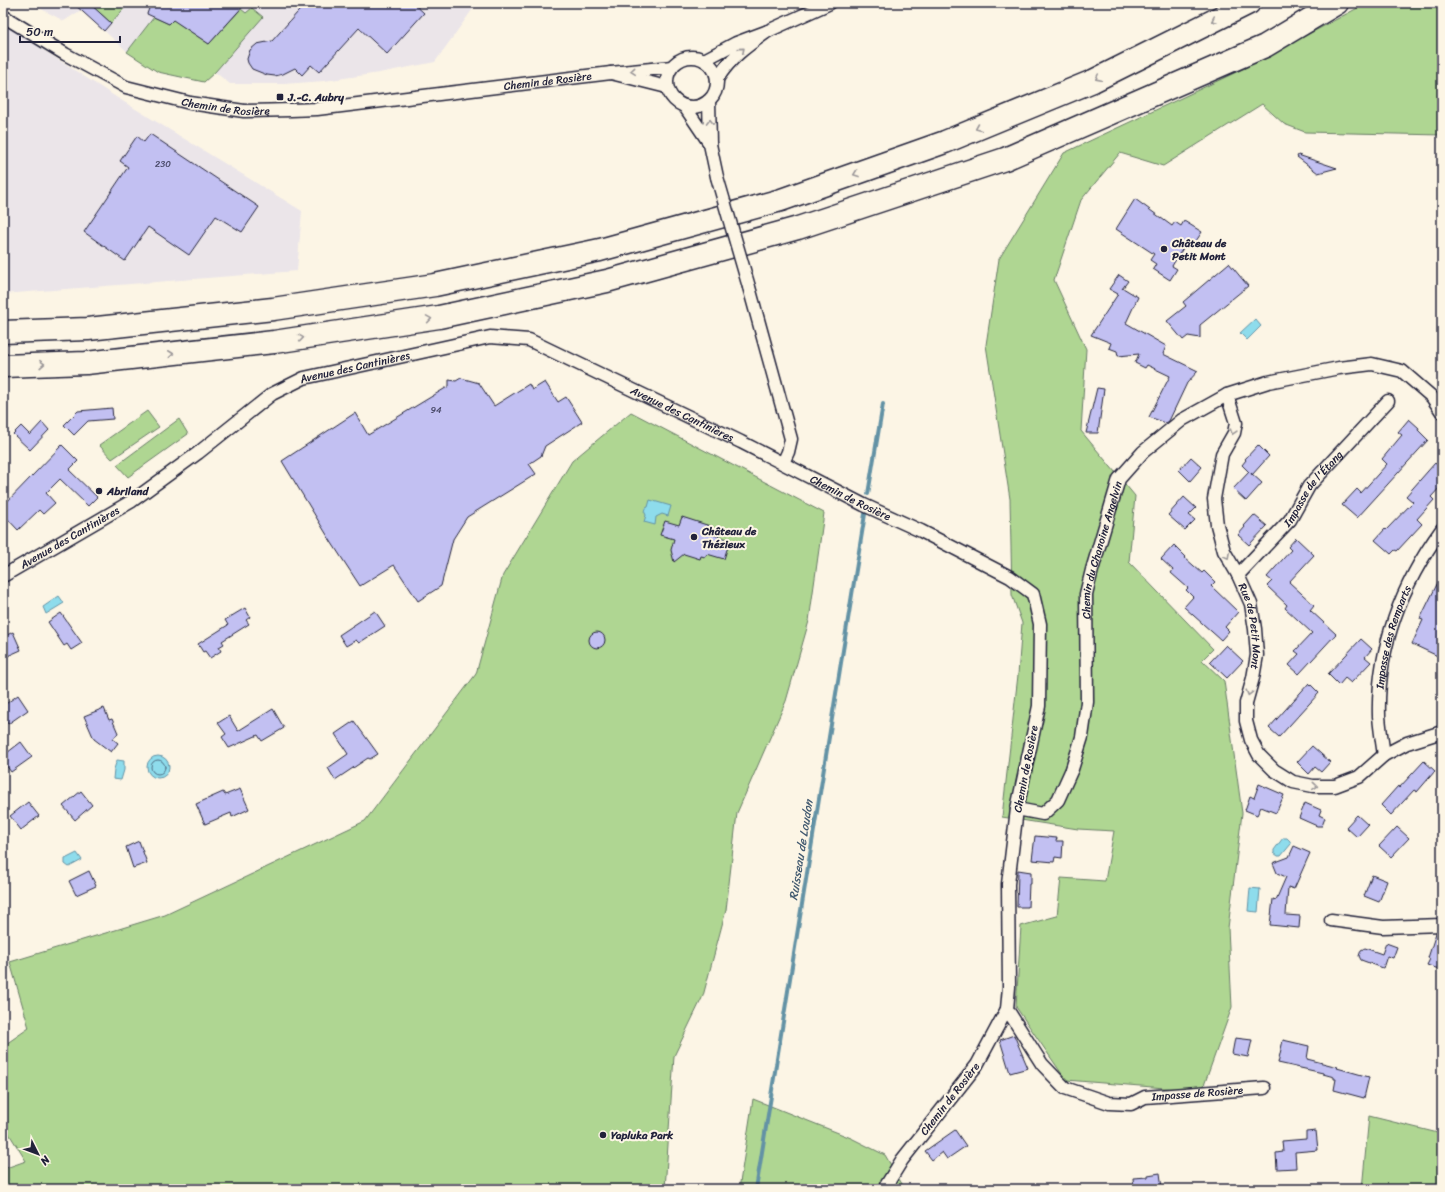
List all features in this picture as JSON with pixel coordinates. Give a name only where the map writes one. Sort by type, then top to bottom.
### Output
[{"type":"highway","points":[[3,332],[88,329],[273,310],[435,285],[600,250],[781,200],[945,142],[1093,81],[1249,3]]},
{"type":"highway","points":[[3,366],[86,363],[274,342],[439,317],[607,281],[798,228],[1005,159],[1265,46],[1337,3]]},
{"type":"street","points":[[704,60],[736,43],[768,31],[830,3]]},
{"type":"street","name":"Chemin de Rosière","points":[[3,16],[65,54],[126,87],[190,103],[244,111],[317,109],[611,72],[672,67]]},
{"type":"street","points":[[717,80],[726,65],[742,50],[768,31]]},
{"type":"street","points":[[690,57],[697,57],[704,60],[710,64],[715,72],[717,87],[714,95],[702,106],[694,108],[685,107],[673,100],[667,87],[668,73],[676,62],[690,57]]},
{"type":"street","name":"Chemin de Rosière","points":[[611,72],[667,87]]},
{"type":"street","points":[[709,101],[710,144],[717,177],[750,287],[791,439],[788,452],[783,463]]},
{"type":"street","points":[[685,107],[710,144]]},
{"type":"street","name":"Avenue des Cantinières","points":[[3,576],[132,501],[198,453],[272,394],[304,378],[490,337],[528,340],[741,442]]},
{"type":"street","name":"Chemin du Chanoine Angelvin","points":[[1017,809],[1043,814],[1058,800],[1072,769],[1082,737],[1087,702],[1086,594],[1118,479],[1143,452],[1182,420],[1227,395],[1268,382],[1339,368],[1372,364],[1402,371],[1432,397],[1442,412]]},
{"type":"street","name":"Rue de Petit Mont","points":[[1227,395],[1236,423],[1234,433],[1222,454],[1214,500],[1217,525],[1224,550],[1238,575],[1250,604],[1256,629],[1257,655],[1253,678],[1246,703],[1246,720],[1251,740],[1260,755],[1274,770],[1293,782],[1313,786],[1335,786],[1359,777],[1384,755],[1407,743],[1442,732]]},
{"type":"street","name":"Impasse de l'Étang","points":[[1238,575],[1290,520],[1309,486],[1388,401]]},
{"type":"street","name":"Chemin de Rosière","points":[[741,442],[864,505],[921,531],[1003,574],[1033,594],[1040,624],[1039,706],[1017,809],[1008,884],[1009,987],[1006,1009],[977,1065],[902,1160],[884,1189]]},
{"type":"street","name":"Impasse des Remparts","points":[[1384,755],[1379,717],[1380,686],[1384,656],[1394,619],[1407,587],[1424,554],[1442,529]]},
{"type":"street","points":[[1331,920],[1383,928],[1442,925]]},
{"type":"street","name":"Impasse de Rosière","points":[[1006,1009],[1042,1064],[1065,1088],[1109,1103],[1131,1104],[1145,1097],[1264,1088]]},
{"type":"shaded area","points":[[30,3],[477,3],[435,62],[379,73],[324,81],[284,84],[230,84],[215,72],[204,82],[158,72],[129,53],[81,10],[64,21]]},
{"type":"shaded area","points":[[3,24],[116,97],[302,211],[297,271],[3,294]]},
{"type":"green space","points":[[89,3],[129,3],[111,23]]},
{"type":"green space","points":[[1367,3],[1442,3],[1442,135],[1305,132],[1284,124],[1262,104],[1163,166],[1120,153],[1081,200],[1054,280],[1086,349],[1081,431],[1135,496],[1129,562],[1213,649],[1202,660],[1224,681],[1242,813],[1228,928],[1232,1007],[1202,1091],[1066,1080],[1016,1007],[1021,926],[1057,916],[1061,878],[1105,881],[1114,831],[1078,829],[1002,817],[1018,675],[1022,623],[1012,595],[1010,499],[986,345],[999,259],[1064,153],[1245,68]]},
{"type":"green space","points":[[252,8],[263,17],[215,72],[204,82],[158,72],[127,52],[154,17],[169,24],[176,15],[178,23],[209,44],[241,9],[246,13]]},
{"type":"green space","points":[[147,411],[159,427],[112,459],[99,445]]},
{"type":"green space","points":[[631,412],[824,513],[809,621],[786,701],[737,813],[726,910],[703,996],[674,1056],[665,1189],[3,1189],[3,1169],[26,1161],[3,1124],[3,1046],[29,1028],[10,962],[165,915],[365,821],[476,674],[503,575],[572,461]]},
{"type":"green space","points":[[179,419],[188,434],[128,477],[117,465]]},
{"type":"green space","points":[[753,1099],[851,1138],[885,1155],[905,1189],[739,1189]]},
{"type":"green space","points":[[1369,1116],[1442,1134],[1442,1189],[1362,1189]]},
{"type":"water","points":[[1255,319],[1261,326],[1247,340],[1240,333]]},
{"type":"water","points":[[650,500],[671,506],[668,516],[662,514],[656,517],[655,525],[644,522],[646,515],[644,511],[648,507]]},
{"type":"water","points":[[59,596],[64,603],[46,614],[43,607]]},
{"type":"water","points":[[158,756],[162,757],[168,763],[168,771],[162,777],[158,778],[154,777],[148,771],[147,767],[148,763],[154,757]]},
{"type":"water","points":[[117,760],[124,761],[124,770],[121,780],[113,779]]},
{"type":"water","points":[[1283,838],[1287,838],[1291,844],[1281,856],[1278,856],[1274,853],[1274,850]]},
{"type":"water","points":[[77,853],[82,860],[69,867],[65,864],[65,859]]},
{"type":"water","points":[[1250,888],[1260,889],[1258,912],[1248,911]]},
{"type":"building","points":[[73,3],[89,3],[111,23],[104,31]]},
{"type":"building","points":[[151,3],[246,3],[209,44],[173,20],[169,24],[147,14]]},
{"type":"building","points":[[306,3],[413,3],[424,13],[387,54],[359,28],[319,72],[311,65],[302,75],[295,68],[275,76],[267,75],[252,69],[247,59],[250,50],[257,44],[272,41]]},
{"type":"building","points":[[150,134],[259,207],[242,232],[216,216],[189,255],[148,227],[125,261],[84,232],[128,167],[120,161],[137,136],[144,142]]},
{"type":"building","points":[[1298,155],[1337,168],[1318,173],[1297,157]]},
{"type":"building","name":"Château de Petit Mont","points":[[1135,199],[1172,226],[1175,222],[1181,226],[1184,221],[1202,232],[1194,244],[1188,240],[1172,266],[1177,269],[1170,280],[1153,269],[1156,264],[1150,260],[1154,254],[1116,229]]},
{"type":"building","points":[[1229,263],[1248,286],[1200,325],[1200,338],[1188,336],[1183,340],[1167,321],[1186,306],[1183,302]]},
{"type":"building","points":[[1119,275],[1128,281],[1122,289],[1123,288],[1138,297],[1126,323],[1166,346],[1163,354],[1198,371],[1187,383],[1169,421],[1166,423],[1149,417],[1170,376],[1147,365],[1145,368],[1135,363],[1139,354],[1118,356],[1117,351],[1109,348],[1111,343],[1091,335],[1118,294],[1109,289]]},
{"type":"building","points":[[461,378],[479,383],[494,406],[529,384],[532,390],[545,382],[558,402],[566,397],[582,422],[545,446],[541,456],[529,464],[536,474],[467,517],[453,539],[441,586],[418,601],[394,565],[360,586],[282,461],[355,413],[368,435],[449,386],[449,380],[456,381]]},
{"type":"building","points":[[1097,388],[1104,389],[1098,433],[1086,433]]},
{"type":"building","points":[[112,408],[113,419],[88,421],[74,435],[64,425],[78,411]]},
{"type":"building","points":[[1409,419],[1419,428],[1418,430],[1428,440],[1357,518],[1342,505],[1357,489],[1361,493],[1387,464],[1382,459],[1402,435],[1398,432]]},
{"type":"building","points":[[42,422],[49,430],[30,450],[13,434],[21,426],[30,435]]},
{"type":"building","points":[[62,445],[78,461],[69,470],[97,497],[88,506],[60,479],[46,493],[55,503],[43,514],[39,510],[18,530],[3,514],[3,506]]},
{"type":"building","points":[[1258,445],[1269,456],[1253,474],[1262,483],[1246,501],[1233,489],[1249,472],[1242,465],[1246,460],[1245,459]]},
{"type":"building","points":[[1191,457],[1202,467],[1190,481],[1179,470]]},
{"type":"building","points":[[1435,463],[1442,469],[1442,485],[1431,497],[1434,500],[1417,519],[1422,524],[1397,551],[1395,550],[1391,554],[1375,540],[1413,502],[1406,496]]},
{"type":"building","points":[[1184,497],[1196,508],[1189,515],[1195,520],[1185,530],[1168,515]]},
{"type":"building","points":[[1254,515],[1267,526],[1249,545],[1238,535]]},
{"type":"building","name":"Château de Thézieux","points":[[682,517],[713,527],[714,535],[730,540],[724,559],[707,554],[705,557],[701,556],[700,559],[684,554],[674,562],[671,550],[674,539],[660,535],[665,521],[679,525]]},
{"type":"building","points":[[1296,538],[1314,555],[1289,582],[1314,605],[1310,610],[1336,634],[1299,674],[1289,665],[1299,654],[1295,651],[1312,633],[1285,608],[1287,605],[1267,586],[1272,581],[1267,577],[1291,550],[1288,547]]},
{"type":"building","points":[[1174,545],[1186,557],[1185,558],[1202,573],[1204,571],[1215,582],[1211,586],[1238,612],[1225,627],[1229,631],[1221,640],[1184,607],[1193,597],[1186,590],[1188,588],[1171,573],[1173,570],[1161,559]]},
{"type":"building","points":[[1442,574],[1442,658],[1412,644],[1423,620],[1420,619]]},
{"type":"building","points":[[245,608],[250,617],[246,620],[249,624],[222,641],[224,644],[219,647],[221,651],[210,658],[205,651],[203,652],[198,644],[228,625],[225,620]]},
{"type":"building","points":[[375,611],[385,626],[359,643],[356,640],[346,646],[339,635]]},
{"type":"building","points":[[61,613],[82,643],[71,650],[67,644],[64,646],[48,622]]},
{"type":"building","points":[[13,632],[21,650],[3,658],[3,637]]},
{"type":"building","points":[[594,632],[600,632],[605,637],[603,646],[600,648],[594,648],[589,643],[589,637]]},
{"type":"building","points":[[1361,639],[1372,649],[1365,657],[1371,662],[1351,683],[1345,678],[1339,685],[1328,674]]},
{"type":"building","points":[[1226,645],[1243,661],[1227,678],[1210,662]]},
{"type":"building","points":[[1309,683],[1319,693],[1279,737],[1269,728]]},
{"type":"building","points":[[18,695],[28,710],[8,724],[3,716],[3,706]]},
{"type":"building","points":[[104,708],[109,720],[112,719],[118,733],[113,739],[118,743],[111,752],[94,739],[84,716]]},
{"type":"building","points":[[273,709],[284,728],[262,741],[258,735],[229,748],[222,737],[226,734],[218,723],[229,716],[238,731]]},
{"type":"building","points":[[354,721],[378,754],[370,759],[368,758],[335,780],[328,768],[348,754],[335,734]]},
{"type":"building","points":[[21,742],[32,757],[11,772],[3,761],[3,756]]},
{"type":"building","points":[[1312,746],[1330,762],[1321,772],[1315,767],[1309,774],[1297,762]]},
{"type":"building","points":[[1424,761],[1435,771],[1417,792],[1414,790],[1391,815],[1381,805]]},
{"type":"building","points":[[1259,784],[1284,795],[1276,813],[1261,807],[1257,815],[1245,810],[1250,796],[1254,798]]},
{"type":"building","points":[[240,789],[249,809],[232,817],[231,813],[205,824],[196,804],[223,792],[225,795]]},
{"type":"building","points":[[81,791],[92,805],[75,820],[63,806]]},
{"type":"building","points":[[28,802],[39,816],[21,830],[10,816]]},
{"type":"building","points":[[1305,803],[1321,810],[1319,815],[1325,818],[1322,826],[1317,826],[1299,818]]},
{"type":"building","points":[[1357,815],[1368,825],[1357,837],[1346,827]]},
{"type":"building","points":[[1397,827],[1409,838],[1391,857],[1379,846]]},
{"type":"building","points":[[1035,836],[1057,838],[1056,841],[1063,841],[1062,858],[1055,857],[1054,862],[1032,860]]},
{"type":"building","points":[[139,841],[147,863],[133,868],[126,847]]},
{"type":"building","points":[[1294,846],[1310,853],[1294,889],[1288,887],[1286,915],[1300,916],[1299,928],[1270,925],[1273,899],[1276,900],[1286,877],[1277,873],[1273,863],[1289,857]]},
{"type":"building","points":[[1018,870],[1031,872],[1028,907],[1017,907]]},
{"type":"building","points":[[89,871],[96,886],[76,895],[69,881]]},
{"type":"building","points":[[1372,875],[1387,881],[1379,902],[1364,896]]},
{"type":"building","points":[[1442,932],[1442,961],[1439,969],[1427,965],[1430,959],[1428,958],[1436,933]]},
{"type":"building","points":[[1386,943],[1397,947],[1393,958],[1387,956],[1383,968],[1361,960],[1359,956],[1361,950],[1365,948],[1382,954]]},
{"type":"building","points":[[1014,1035],[1028,1068],[1010,1073],[1000,1040]]},
{"type":"building","points":[[1235,1038],[1252,1040],[1248,1057],[1232,1054]]},
{"type":"building","points":[[1283,1040],[1309,1046],[1307,1059],[1369,1077],[1364,1098],[1334,1090],[1336,1079],[1334,1079],[1334,1077],[1323,1073],[1278,1063]]},
{"type":"building","points":[[955,1130],[966,1146],[947,1159],[942,1152],[932,1160],[925,1151]]},
{"type":"building","points":[[1316,1131],[1318,1150],[1295,1152],[1296,1168],[1277,1169],[1276,1153],[1283,1152],[1282,1141],[1306,1139],[1306,1132]]},
{"type":"building","points":[[1160,1173],[1162,1188],[1134,1189],[1133,1178],[1148,1177],[1148,1175]]},
{"type":"waterway","name":"Ruisseau de Loudon","points":[[868,494],[883,404]]},
{"type":"waterway","name":"Ruisseau de Loudon","points":[[756,1189],[865,514]]},
{"type":"place","name":"J.-C. Aubry","points":[[280,97]]},
{"type":"place","name":"Château de Petit Mont","points":[[1164,249]]},
{"type":"place","name":"Abriland","points":[[99,491]]},
{"type":"place","name":"Château de Thézieux","points":[[694,537]]},
{"type":"place","name":"Yapluka Park","points":[[603,1135]]}]
